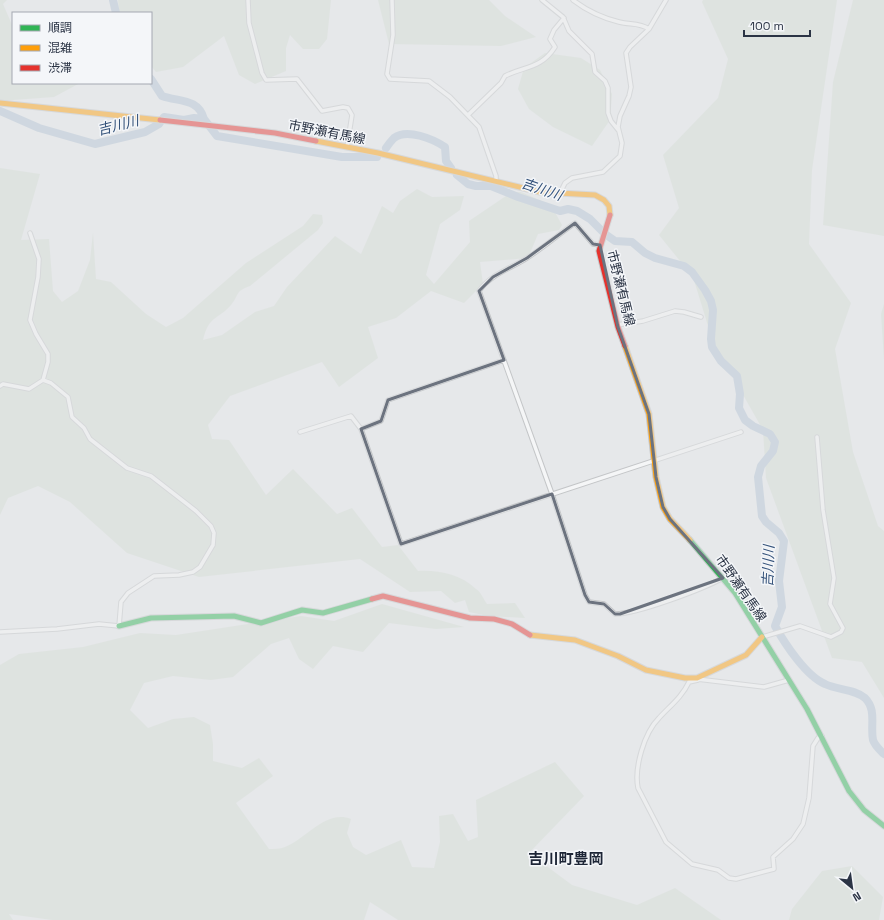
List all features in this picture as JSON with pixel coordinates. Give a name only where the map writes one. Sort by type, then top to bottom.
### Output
[{"type":"main road","name":"市野瀬有馬線","points":[[0,103],[276,133],[347,147],[540,192],[595,195],[603,198],[610,207],[611,216],[609,225],[598,251],[617,325],[650,414],[659,494],[670,519],[735,593],[765,637],[822,736],[849,791],[864,810],[884,826]]},
{"type":"main road","points":[[119,626],[151,618],[182,617],[234,616],[261,623],[302,610],[323,613],[383,596],[470,618],[494,619],[512,624],[532,636],[574,640],[618,656],[646,670],[697,679],[746,655],[765,637]]},
{"type":"street","points":[[248,0],[249,23],[262,73],[266,80],[297,79],[322,111],[343,107],[348,108],[352,115],[347,147]]},
{"type":"street","points":[[392,0],[393,35],[387,74],[390,79],[429,82],[450,97],[479,127],[485,140],[496,176],[496,181]]},
{"type":"street","points":[[542,0],[564,18],[569,31],[592,54],[595,72],[605,82],[608,88],[608,113],[611,121],[621,134]]},
{"type":"street","points":[[573,0],[603,17],[620,22],[642,24],[649,29]]},
{"type":"street","points":[[560,193],[565,183],[572,178],[603,172],[620,156],[622,143],[621,134],[618,127],[620,116],[629,96],[630,86],[626,53],[630,47],[649,29],[666,0]]},
{"type":"street","points":[[468,115],[501,83],[505,76],[535,66],[551,53],[555,47],[550,39],[554,30],[564,18]]},
{"type":"street","points":[[600,244],[593,244],[575,223],[528,258],[486,282],[480,291],[552,494],[585,595],[589,602],[604,604],[615,614],[620,614],[648,607],[704,587],[723,578]]},
{"type":"street","points":[[0,386],[4,384],[29,389],[43,380],[48,362],[48,354],[36,334],[30,320],[38,277],[39,259],[30,233]]},
{"type":"street","points":[[617,325],[643,321],[675,311],[701,317]]},
{"type":"street","points":[[361,429],[381,421],[388,400],[504,360]]},
{"type":"street","points":[[0,632],[57,629],[99,624],[119,626],[121,602],[128,593],[154,576],[179,575],[193,572],[200,567],[213,545],[214,533],[211,526],[196,511],[151,476],[127,468],[90,440],[84,428],[72,417],[68,397],[51,383],[43,380]]},
{"type":"street","points":[[300,432],[351,416],[361,429],[401,544],[654,459],[669,457],[741,432]]},
{"type":"street","points":[[765,637],[784,629],[803,626],[831,636],[841,632],[843,628],[830,604],[834,578],[823,510],[817,437]]},
{"type":"street","points":[[789,680],[775,685],[764,686],[697,679],[689,682],[682,694],[658,718],[648,731],[642,751],[637,781],[641,794],[666,842],[692,864],[718,870],[729,878],[736,879],[774,869],[773,857],[793,839],[803,824],[809,798],[813,746],[818,738],[822,736]]},
{"type":"highlighted area","points":[[575,223],[593,244],[600,245],[618,327],[649,414],[656,477],[663,507],[670,519],[723,578],[620,614],[615,614],[604,604],[589,602],[585,595],[552,494],[401,544],[361,429],[381,421],[388,400],[504,360],[479,291],[493,277],[527,258]]},
{"type":"shaded area","points":[[0,0],[7,0],[3,4],[12,25],[12,84],[78,84],[54,97],[0,101]]},
{"type":"shaded area","points":[[118,0],[331,0],[327,39],[319,49],[303,49],[290,35],[286,48],[286,71],[255,84],[239,75],[224,36],[183,67],[156,72],[152,67],[152,12],[119,12]]},
{"type":"shaded area","points":[[378,0],[489,0],[505,16],[536,37],[501,46],[389,44]]},
{"type":"shaded area","points":[[703,0],[837,0],[812,170],[809,244],[851,303],[835,349],[853,452],[878,526],[884,531],[884,698],[862,662],[832,658],[766,478],[763,430],[713,342],[693,277],[659,235],[679,208],[663,155],[718,98],[728,59],[702,2]]},
{"type":"shaded area","points":[[853,0],[884,0],[884,236],[823,225],[833,82]]},
{"type":"shaded area","points":[[545,53],[581,58],[600,70],[612,94],[610,120],[592,146],[553,127],[529,109],[518,89],[524,68]]},
{"type":"shaded area","points":[[0,168],[40,174],[21,240],[49,239],[53,291],[62,302],[78,291],[90,260],[93,233],[96,279],[111,282],[146,314],[166,327],[183,318],[246,263],[303,226],[313,214],[322,215],[323,223],[318,230],[250,286],[239,292],[231,305],[208,326],[203,340],[222,335],[255,312],[274,306],[287,287],[335,236],[361,254],[382,206],[393,213],[400,201],[417,189],[432,197],[464,196],[460,210],[440,224],[426,275],[434,284],[470,242],[469,221],[512,192],[521,192],[551,205],[562,225],[559,230],[538,234],[528,258],[480,262],[483,284],[464,303],[431,291],[396,318],[368,327],[378,358],[339,387],[322,362],[230,396],[208,425],[212,439],[229,440],[266,495],[293,469],[337,514],[352,508],[382,547],[398,545],[418,571],[434,571],[456,576],[478,590],[487,604],[515,603],[525,618],[488,616],[469,612],[465,600],[455,603],[441,591],[410,592],[360,559],[199,577],[127,553],[70,502],[38,486],[8,498],[0,515]]},
{"type":"shaded area","points":[[884,304],[884,359],[881,314]]},
{"type":"shaded area","points":[[382,604],[464,627],[436,629],[389,623],[363,652],[333,646],[313,669],[299,659],[289,638],[271,644],[233,677],[211,680],[173,676],[144,683],[130,710],[148,728],[173,719],[194,717],[210,725],[213,744],[213,761],[242,768],[259,758],[273,776],[236,803],[269,849],[279,849],[285,847],[325,821],[342,817],[351,819],[347,833],[353,847],[366,855],[401,840],[412,867],[434,868],[440,842],[439,816],[453,814],[468,841],[478,837],[476,800],[555,762],[584,796],[529,853],[572,885],[637,905],[675,888],[721,920],[398,920],[370,902],[364,920],[52,920],[9,914],[13,920],[0,920],[0,665],[19,654],[83,647],[140,633],[176,635],[301,616],[334,621]]},
{"type":"shaded area","points":[[852,866],[883,897],[879,920],[789,920],[792,909],[822,871]]},
{"type":"waterway","points":[[113,0],[116,12]]},
{"type":"waterway","points":[[152,81],[162,96],[193,104],[201,112],[204,119]]},
{"type":"waterway","name":"吉川川","points":[[0,111],[39,128],[95,144],[145,132],[159,124],[164,117],[184,120],[194,118],[204,119],[217,136],[342,157],[377,157]]},
{"type":"waterway","name":"吉川川","points":[[386,148],[394,138],[399,135],[413,134],[427,138],[445,147],[446,161],[451,168]]},
{"type":"waterway","name":"吉川川","points":[[457,175],[468,184],[476,186],[491,186],[560,211],[568,209],[577,211],[590,219],[605,234],[615,241],[632,242],[645,253],[655,258],[684,266],[692,272],[711,301],[713,310],[711,339],[712,347],[721,361],[737,376],[740,394],[739,408],[745,420],[753,426],[770,434],[775,442],[773,451],[761,466],[758,477],[762,516],[766,522],[779,533],[784,541],[779,581],[782,607],[775,626],[784,642],[803,667],[818,680],[830,686],[851,691],[865,698],[869,703],[872,713],[873,740],[876,746],[884,754]]},
{"type":"traffic: fast","points":[[690,540],[735,593],[807,709],[849,791],[864,810],[884,826]]},
{"type":"traffic: fast","points":[[119,626],[151,618],[234,616],[261,623],[302,610],[323,613],[372,599]]},
{"type":"traffic: slow","points":[[0,103],[160,120]]},
{"type":"traffic: slow","points":[[316,141],[378,153],[540,192],[595,195],[604,200],[609,206],[610,215]]},
{"type":"traffic: slow","points":[[625,346],[649,414],[656,477],[663,507],[670,519],[690,540]]},
{"type":"traffic: slow","points":[[530,635],[575,640],[618,656],[646,670],[685,678],[697,678],[746,655],[762,637]]},
{"type":"traffic: jam","points":[[160,120],[275,133],[316,141]]},
{"type":"traffic: jam","points":[[610,215],[599,251],[618,327],[625,346]]},
{"type":"traffic: jam","points":[[372,599],[383,596],[470,618],[494,619],[512,624],[530,635]]},
{"type":"district","name":"吉川町豊岡","points":[[566,858]]}]
